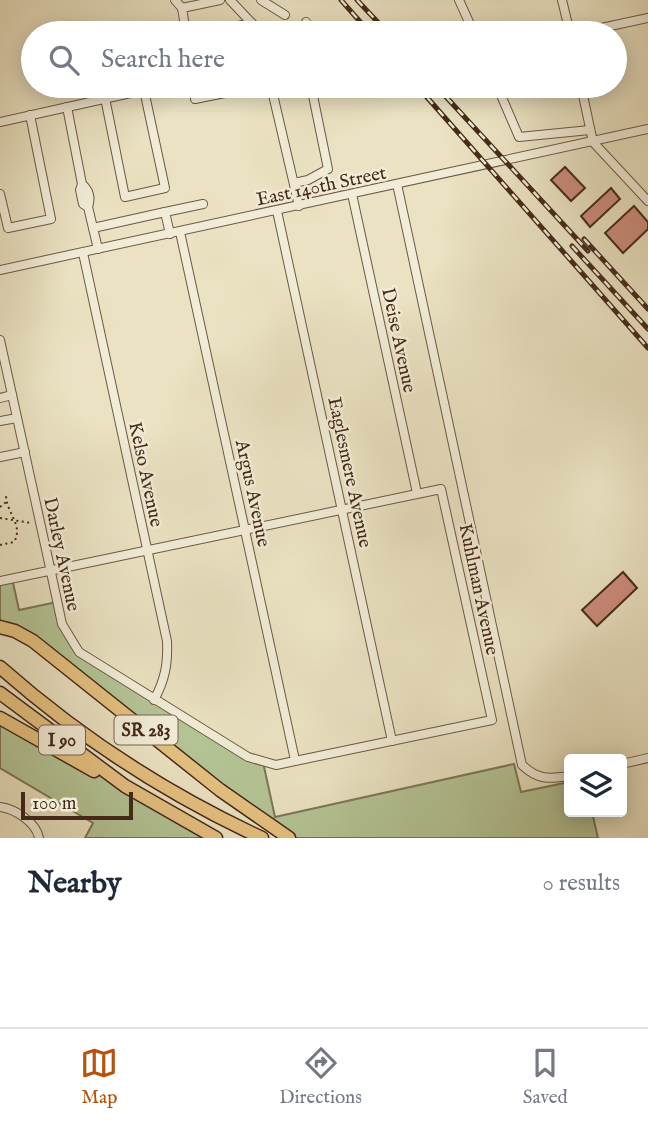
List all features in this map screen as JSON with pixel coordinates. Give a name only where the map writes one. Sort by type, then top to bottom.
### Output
[{"type":"highway","name":"SR 283","points":[[0,627],[15,631],[33,641],[220,790],[289,838]]},
{"type":"highway","name":"I 90","points":[[0,667],[72,726],[122,760],[204,809],[262,838]]},
{"type":"highway","name":"I 90","points":[[0,693],[125,786],[216,838]]},
{"type":"highway","points":[[0,718],[64,756],[125,786]]},
{"type":"street","points":[[175,0],[182,8],[184,21]]},
{"type":"street","points":[[182,8],[220,0]]},
{"type":"street","points":[[230,0],[250,21]]},
{"type":"street","points":[[261,0],[285,15]]},
{"type":"street","points":[[459,0],[469,21]]},
{"type":"street","points":[[562,0],[567,21]]},
{"type":"street","points":[[627,22],[648,18]]},
{"type":"street","points":[[0,122],[106,98],[125,197],[164,188],[149,98]]},
{"type":"street","points":[[195,99],[200,98]]},
{"type":"street","points":[[274,98],[299,206]]},
{"type":"street","points":[[294,183],[328,169],[313,98]]},
{"type":"street","points":[[502,98],[519,137],[590,130]]},
{"type":"street","points":[[583,98],[593,142],[644,192],[648,201]]},
{"type":"street","points":[[68,107],[82,184],[81,195],[83,204],[88,207],[98,249]]},
{"type":"street","points":[[0,194],[8,228],[51,219],[30,115]]},
{"type":"street","name":"East 140th Street","points":[[0,270],[648,129]]},
{"type":"street","points":[[397,184],[522,765],[533,776],[544,779],[564,777]]},
{"type":"street","name":"Deise Avenue","points":[[352,194],[416,493]]},
{"type":"street","points":[[93,228],[203,204]]},
{"type":"street","name":"Eaglesmere Avenue","points":[[278,211],[392,741]]},
{"type":"street","points":[[165,212],[170,234]]},
{"type":"street","name":"Argus Avenue","points":[[180,232],[295,760]]},
{"type":"street","name":"Kelso Avenue","points":[[83,253],[167,641],[168,662],[164,682],[154,700]]},
{"type":"street","name":"Darley Avenue","points":[[0,340],[62,624],[79,652],[248,757],[276,765],[492,720]]},
{"type":"street","points":[[0,398],[12,395]]},
{"type":"street","points":[[0,421],[17,418]]},
{"type":"street","points":[[0,457],[25,452]]},
{"type":"street","name":"Kuhlman Avenue","points":[[416,493],[438,489],[443,492],[492,720]]},
{"type":"street","points":[[0,581],[416,493]]},
{"type":"street","points":[[627,763],[648,758]]},
{"type":"street","points":[[0,807],[32,823],[39,838]]},
{"type":"path","points":[[0,545],[14,542],[17,538],[16,521],[6,501],[6,495]]},
{"type":"path","points":[[0,507],[6,501]]},
{"type":"path","points":[[0,518],[32,523]]},
{"type":"green space","points":[[12,578],[19,610],[57,602],[62,624],[79,652],[263,762],[275,817],[514,764],[521,792],[564,783],[564,817],[593,817],[598,838],[289,838],[60,661],[0,627],[0,581]]},
{"type":"green space","points":[[0,718],[216,838],[85,838],[93,823],[0,768]]},
{"type":"building","points":[[565,167],[585,188],[571,201],[551,180]]},
{"type":"building","points":[[611,188],[620,199],[590,227],[581,216]]},
{"type":"building","points":[[634,206],[648,222],[648,229],[623,253],[605,233]]},
{"type":"building","points":[[623,572],[637,588],[597,626],[582,610]]},
{"type":"railway","points":[[341,0],[359,21]]},
{"type":"railway","points":[[357,0],[377,21]]},
{"type":"railway","points":[[428,98],[648,348]]},
{"type":"railway","points":[[447,98],[588,251]]},
{"type":"railway","points":[[584,239],[648,309]]},
{"type":"railway","points":[[572,246],[648,329]]}]
